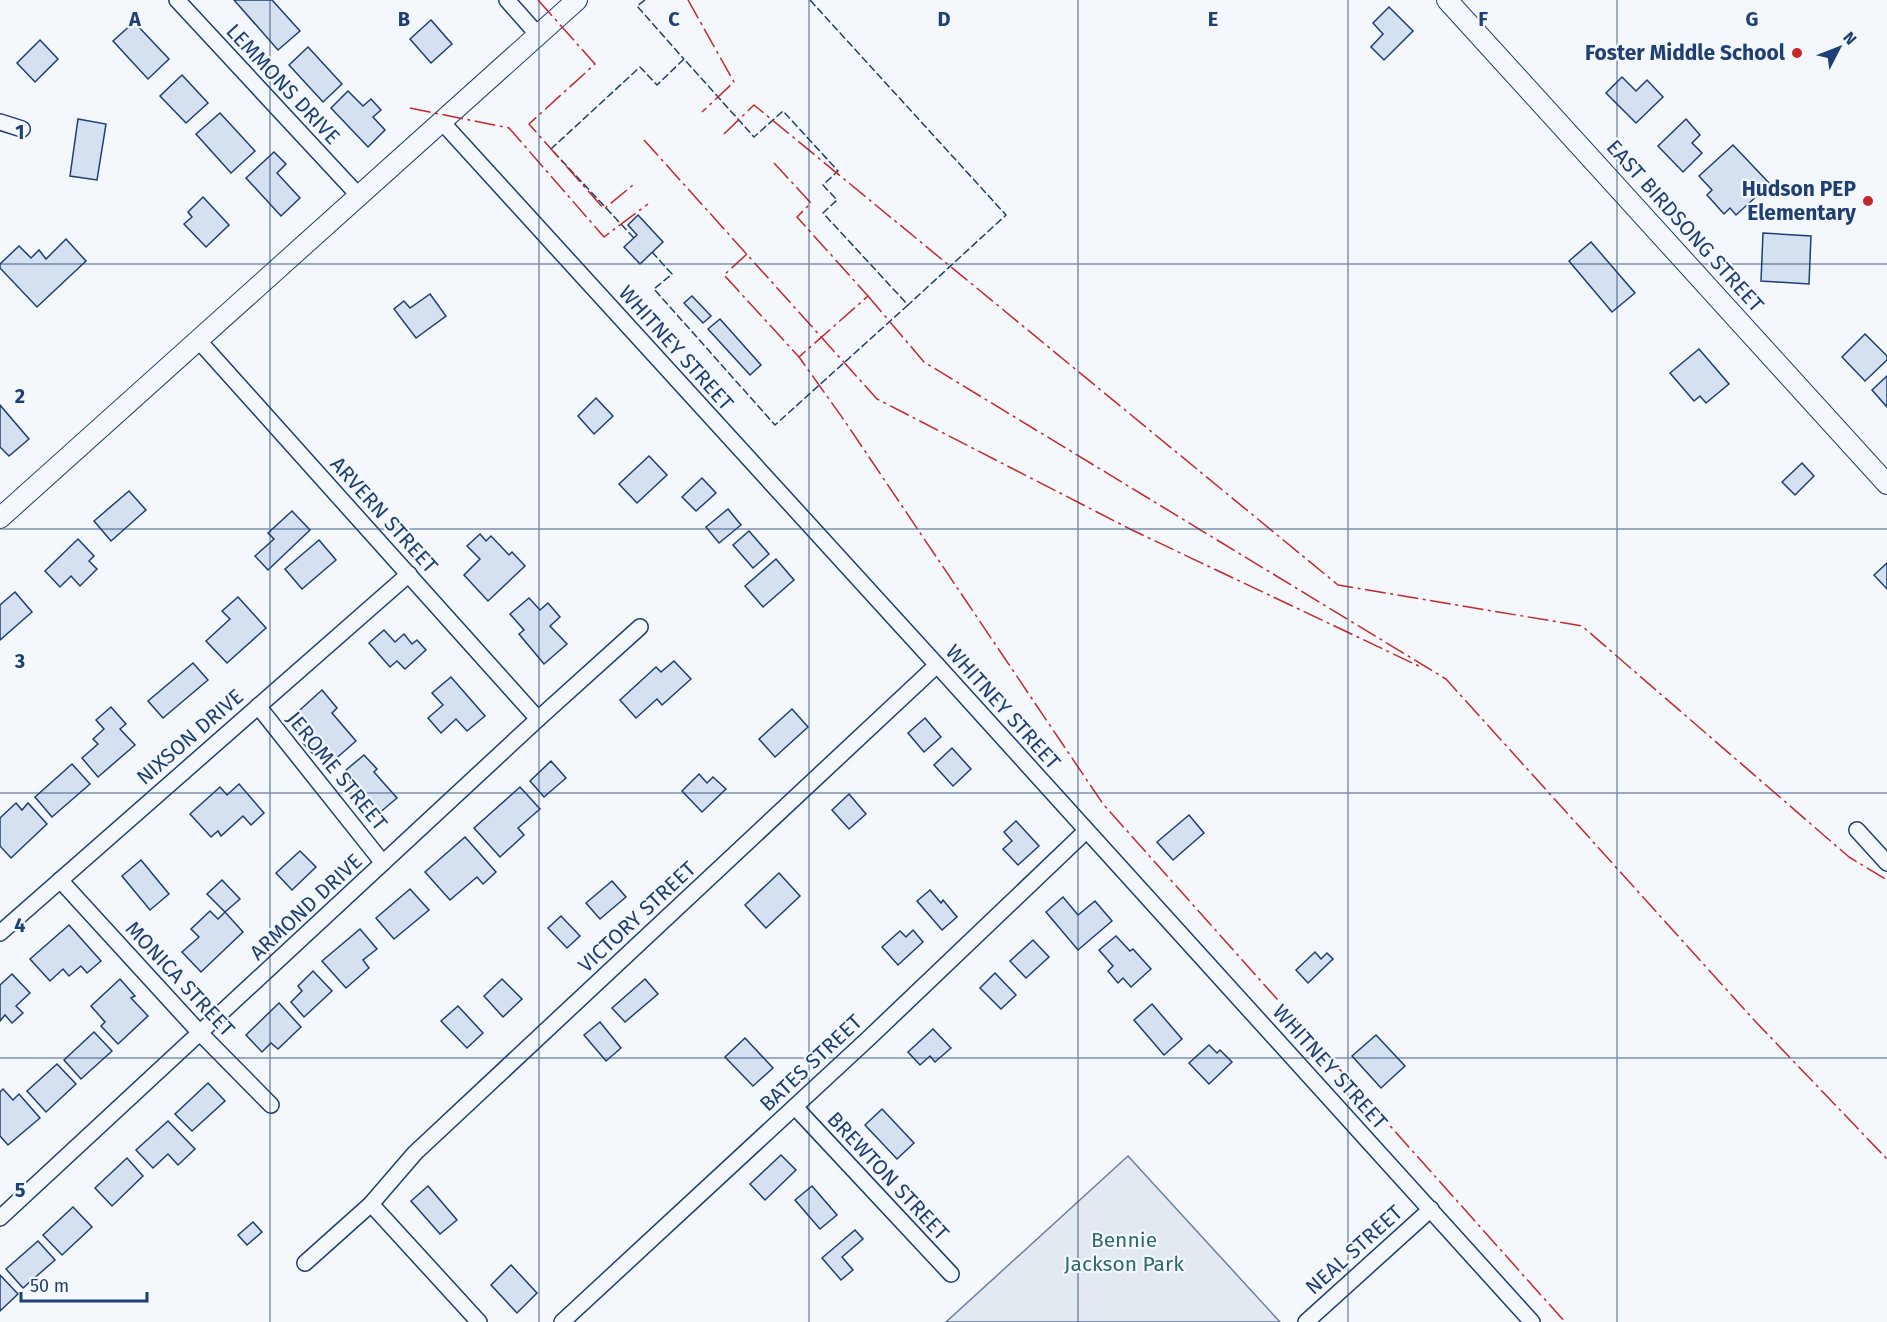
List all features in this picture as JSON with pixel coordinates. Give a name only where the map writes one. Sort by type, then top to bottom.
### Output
[{"type":"street","name":"LEMMONS DRIVE","points":[[177,0],[359,196]]},
{"type":"street","points":[[507,0],[538,35]]},
{"type":"street","points":[[2,514],[199,341],[577,0]]},
{"type":"street","name":"EAST BIRDSONG STREET","points":[[1447,0],[1887,484]]},
{"type":"street","points":[[0,122],[22,129]]},
{"type":"street","name":"WHITNEY STREET","points":[[442,122],[1532,1322]]},
{"type":"street","name":"ARVERN STREET","points":[[199,341],[538,719]]},
{"type":"street","name":"NIXSON DRIVE","points":[[0,933],[409,574]]},
{"type":"street","name":"ARMOND DRIVE","points":[[0,1218],[640,627]]},
{"type":"street","name":"VICTORY STREET","points":[[305,1263],[371,1204],[415,1153],[937,665]]},
{"type":"street","name":"JEROME STREET","points":[[258,706],[383,863]]},
{"type":"street","points":[[1857,830],[1887,863]]},
{"type":"street","name":"BATES STREET","points":[[562,1322],[869,1038],[1086,831]]},
{"type":"street","name":"MONICA STREET","points":[[60,880],[200,1033],[271,1105]]},
{"type":"street","name":"BREWTON STREET","points":[[795,1107],[951,1274]]},
{"type":"street","points":[[371,1204],[479,1322]]},
{"type":"street","name":"NEAL STREET","points":[[1306,1322],[1431,1209]]},
{"type":"green space","name":"Bennie Jackson Park","points":[[1128,1156],[1280,1322],[946,1322]]},
{"type":"building","points":[[234,0],[272,0],[300,31],[278,50]]},
{"type":"building","points":[[1389,7],[1413,31],[1384,60],[1371,47],[1383,34],[1373,23]]},
{"type":"building","points":[[431,20],[452,44],[431,63],[410,39]]},
{"type":"building","points":[[134,22],[169,59],[148,79],[113,41]]},
{"type":"building","points":[[40,40],[58,59],[35,82],[17,63]]},
{"type":"building","points":[[308,47],[342,84],[323,102],[289,65]]},
{"type":"building","points":[[182,75],[208,103],[186,123],[160,96]]},
{"type":"building","points":[[1622,77],[1636,91],[1647,80],[1663,97],[1636,123],[1606,93]]},
{"type":"building","points":[[348,91],[363,106],[371,99],[381,110],[373,117],[385,130],[368,147],[331,108]]},
{"type":"building","points":[[220,113],[255,151],[231,173],[196,134]]},
{"type":"building","points":[[78,119],[106,124],[97,180],[70,176]]},
{"type":"building","points":[[1686,119],[1700,135],[1692,143],[1702,153],[1683,172],[1658,146]]},
{"type":"building","points":[[1733,145],[1770,184],[1736,215],[1730,208],[1724,214],[1707,195],[1712,190],[1699,176]]},
{"type":"building","points":[[274,152],[286,164],[277,173],[300,198],[281,216],[246,178]]},
{"type":"building","points":[[203,197],[229,225],[206,247],[184,224],[192,217],[188,212]]},
{"type":"building","points":[[638,215],[663,242],[640,264],[624,247],[637,235],[628,225]]},
{"type":"building","points":[[1763,233],[1811,236],[1809,284],[1761,281]]},
{"type":"building","points":[[66,239],[86,261],[37,307],[0,268],[0,264],[19,246],[31,258],[39,250],[46,259]]},
{"type":"building","points":[[1591,242],[1635,293],[1612,312],[1569,261]]},
{"type":"building","points":[[430,294],[446,316],[416,338],[394,309],[404,301],[410,308]]},
{"type":"building","points":[[692,296],[711,316],[703,323],[684,303]]},
{"type":"building","points":[[720,319],[761,365],[750,375],[708,329]]},
{"type":"building","points":[[1865,334],[1887,356],[1887,360],[1865,381],[1842,357]]},
{"type":"building","points":[[1699,349],[1729,384],[1706,403],[1700,396],[1694,401],[1670,373]]},
{"type":"building","points":[[1887,376],[1887,407],[1872,390]]},
{"type":"building","points":[[596,398],[613,416],[594,434],[578,416]]},
{"type":"building","points":[[0,405],[29,439],[9,456],[0,447]]},
{"type":"building","points":[[649,456],[667,475],[637,503],[619,484]]},
{"type":"building","points":[[1802,463],[1814,476],[1795,495],[1782,482]]},
{"type":"building","points":[[702,478],[716,493],[696,511],[682,497]]},
{"type":"building","points":[[129,491],[146,510],[111,541],[94,521]]},
{"type":"building","points":[[728,509],[741,525],[719,543],[706,527]]},
{"type":"building","points":[[292,511],[310,530],[268,570],[255,556],[274,539],[268,533]]},
{"type":"building","points":[[749,531],[769,554],[753,568],[733,545]]},
{"type":"building","points":[[480,534],[486,541],[491,536],[509,555],[512,552],[525,566],[488,601],[464,575],[480,559],[467,546]]},
{"type":"building","points":[[78,539],[94,556],[89,561],[97,569],[80,586],[71,576],[60,587],[45,571]]},
{"type":"building","points":[[319,540],[336,560],[302,589],[285,569]]},
{"type":"building","points":[[776,559],[794,580],[763,607],[745,586]]},
{"type":"building","points":[[1887,563],[1887,589],[1874,575]]},
{"type":"building","points":[[15,592],[32,612],[0,640],[0,605]]},
{"type":"building","points":[[238,597],[266,628],[227,663],[206,641],[230,619],[222,611]]},
{"type":"building","points":[[529,598],[540,610],[548,603],[560,617],[550,626],[567,644],[544,664],[519,634],[524,630],[510,614]]},
{"type":"building","points":[[384,630],[395,642],[404,634],[412,644],[417,640],[426,650],[405,669],[397,661],[390,667],[369,643]]},
{"type":"building","points":[[674,661],[691,679],[662,705],[657,699],[636,718],[620,700],[656,667],[661,672]]},
{"type":"building","points":[[193,663],[208,680],[163,718],[148,701]]},
{"type":"building","points":[[451,677],[485,716],[467,731],[456,719],[441,733],[428,718],[443,705],[432,693]]},
{"type":"building","points":[[322,690],[337,708],[332,713],[356,741],[332,762],[320,749],[314,755],[303,743],[309,738],[291,718]]},
{"type":"building","points":[[111,707],[126,724],[120,729],[135,745],[98,777],[82,758],[98,744],[93,739],[104,729],[96,720]]},
{"type":"building","points":[[792,709],[808,727],[775,757],[759,739]]},
{"type":"building","points":[[925,718],[941,737],[924,752],[908,733]]},
{"type":"building","points":[[952,748],[971,769],[953,786],[934,765]]},
{"type":"building","points":[[364,755],[377,769],[374,772],[397,798],[378,814],[350,781],[354,778],[346,770]]},
{"type":"building","points":[[551,761],[566,778],[544,797],[530,781]]},
{"type":"building","points":[[72,764],[90,784],[52,817],[35,797]]},
{"type":"building","points":[[699,774],[707,783],[713,777],[726,789],[702,812],[682,791]]},
{"type":"building","points":[[239,784],[264,813],[251,825],[243,816],[221,836],[218,831],[211,837],[190,814],[220,787],[227,795]]},
{"type":"building","points":[[520,787],[540,809],[518,828],[524,835],[500,857],[474,828]]},
{"type":"building","points":[[849,794],[866,814],[849,829],[832,810]]},
{"type":"building","points":[[16,803],[22,810],[28,803],[47,824],[11,858],[0,846],[0,818]]},
{"type":"building","points":[[1189,815],[1204,833],[1173,860],[1157,842]]},
{"type":"building","points":[[1016,821],[1039,846],[1018,865],[1003,849],[1012,841],[1004,832]]},
{"type":"building","points":[[465,837],[496,872],[483,884],[477,877],[450,900],[425,872]]},
{"type":"building","points":[[300,851],[316,867],[292,890],[276,873]]},
{"type":"building","points":[[141,860],[169,894],[150,910],[122,876]]},
{"type":"building","points":[[779,873],[800,896],[766,928],[745,905]]},
{"type":"building","points":[[222,880],[240,899],[225,912],[207,894]]},
{"type":"building","points":[[612,881],[626,897],[600,919],[586,903]]},
{"type":"building","points":[[410,889],[429,910],[394,939],[376,918]]},
{"type":"building","points":[[930,890],[941,903],[943,900],[957,917],[942,930],[917,901]]},
{"type":"building","points":[[1063,897],[1078,915],[1095,901],[1112,921],[1078,950],[1046,912]]},
{"type":"building","points":[[210,911],[218,919],[225,912],[243,932],[201,972],[182,952],[199,937],[191,929]]},
{"type":"building","points":[[561,916],[580,936],[567,948],[548,928]]},
{"type":"building","points":[[69,925],[101,961],[87,973],[81,966],[69,976],[63,969],[50,981],[30,959]]},
{"type":"building","points":[[360,929],[377,949],[363,960],[369,968],[346,988],[322,961]]},
{"type":"building","points":[[913,930],[923,942],[898,965],[882,947],[900,931],[906,937]]},
{"type":"building","points":[[1116,936],[1130,951],[1133,949],[1151,969],[1131,987],[1123,978],[1118,983],[1108,971],[1113,966],[1099,950]]},
{"type":"building","points":[[1033,940],[1049,957],[1026,978],[1010,961]]},
{"type":"building","points":[[1315,952],[1321,959],[1327,953],[1333,959],[1308,983],[1296,970]]},
{"type":"building","points":[[313,971],[332,991],[304,1017],[291,1002],[302,991],[298,986]]},
{"type":"building","points":[[995,973],[1016,995],[1001,1009],[980,988]]},
{"type":"building","points":[[12,974],[30,993],[16,1006],[23,1013],[12,1023],[5,1015],[0,1021],[0,985]]},
{"type":"building","points":[[120,979],[135,996],[131,998],[148,1016],[118,1044],[101,1026],[105,1022],[91,1006]]},
{"type":"building","points":[[502,979],[522,999],[503,1017],[484,996]]},
{"type":"building","points":[[645,979],[658,994],[625,1022],[612,1008]]},
{"type":"building","points":[[279,1003],[301,1027],[278,1049],[271,1043],[262,1052],[246,1035]]},
{"type":"building","points":[[1152,1004],[1182,1039],[1164,1055],[1134,1020]]},
{"type":"building","points":[[458,1006],[483,1033],[467,1048],[441,1021]]},
{"type":"building","points":[[600,1022],[621,1048],[606,1061],[584,1035]]},
{"type":"building","points":[[933,1029],[951,1048],[935,1062],[930,1056],[920,1065],[908,1052]]},
{"type":"building","points":[[94,1032],[112,1051],[81,1079],[64,1060]]},
{"type":"building","points":[[1376,1035],[1405,1066],[1381,1088],[1352,1056]]},
{"type":"building","points":[[745,1038],[773,1068],[753,1086],[725,1057]]},
{"type":"building","points":[[1209,1045],[1217,1053],[1220,1050],[1232,1062],[1209,1084],[1189,1063]]},
{"type":"building","points":[[57,1064],[76,1084],[46,1112],[27,1091]]},
{"type":"building","points":[[208,1083],[225,1101],[192,1131],[175,1114]]},
{"type":"building","points":[[3,1089],[13,1100],[19,1094],[40,1118],[8,1145],[0,1136],[0,1092]]},
{"type":"building","points":[[882,1109],[914,1143],[897,1159],[865,1125]]},
{"type":"building","points":[[168,1121],[195,1149],[178,1165],[168,1154],[153,1168],[136,1150]]},
{"type":"building","points":[[781,1155],[796,1170],[765,1200],[750,1184]]},
{"type":"building","points":[[127,1158],[143,1176],[112,1206],[95,1188]]},
{"type":"building","points":[[428,1186],[457,1220],[440,1234],[411,1201]]},
{"type":"building","points":[[812,1186],[837,1215],[820,1229],[795,1200]]},
{"type":"building","points":[[73,1207],[92,1227],[62,1255],[43,1235]]},
{"type":"building","points":[[253,1222],[262,1232],[247,1245],[238,1235]]},
{"type":"building","points":[[855,1230],[863,1239],[842,1257],[853,1270],[841,1280],[822,1258]]},
{"type":"building","points":[[38,1241],[55,1260],[23,1288],[6,1269]]},
{"type":"building","points":[[511,1265],[537,1293],[517,1313],[491,1285]]},
{"type":"building","points":[[0,1275],[18,1294],[0,1311]]},
{"type":"fence","points":[[645,0],[637,6],[684,59]]},
{"type":"fence","points":[[810,0],[1006,215],[908,305]]},
{"type":"fence","points":[[634,238],[551,149],[640,67],[657,85],[684,59],[754,137],[783,111],[838,171],[823,185],[837,200],[823,213],[908,305],[775,425],[654,289],[672,274],[652,252]]},
{"type":"power","points":[[538,0],[595,64],[529,124],[604,209],[633,185]]},
{"type":"power","points":[[688,0],[734,82],[702,112]]},
{"type":"power","points":[[724,134],[754,105],[1338,585],[1582,626],[1849,857],[1887,880]]},
{"type":"power","points":[[410,108],[509,128],[604,237],[648,204]]},
{"type":"power","points":[[644,140],[877,399],[1132,530],[1423,668]]},
{"type":"power","points":[[774,163],[811,203],[797,217],[868,296],[799,357]]},
{"type":"power","points":[[747,254],[724,275],[799,357],[1103,804],[1565,1322]]},
{"type":"power","points":[[868,296],[924,362],[1446,679],[1754,1020],[1887,1159]]},
{"type":"place","name":"Foster Middle School","points":[[1797,53]]},
{"type":"place","name":"Hudson PEP Elementary","points":[[1868,201]]}]
